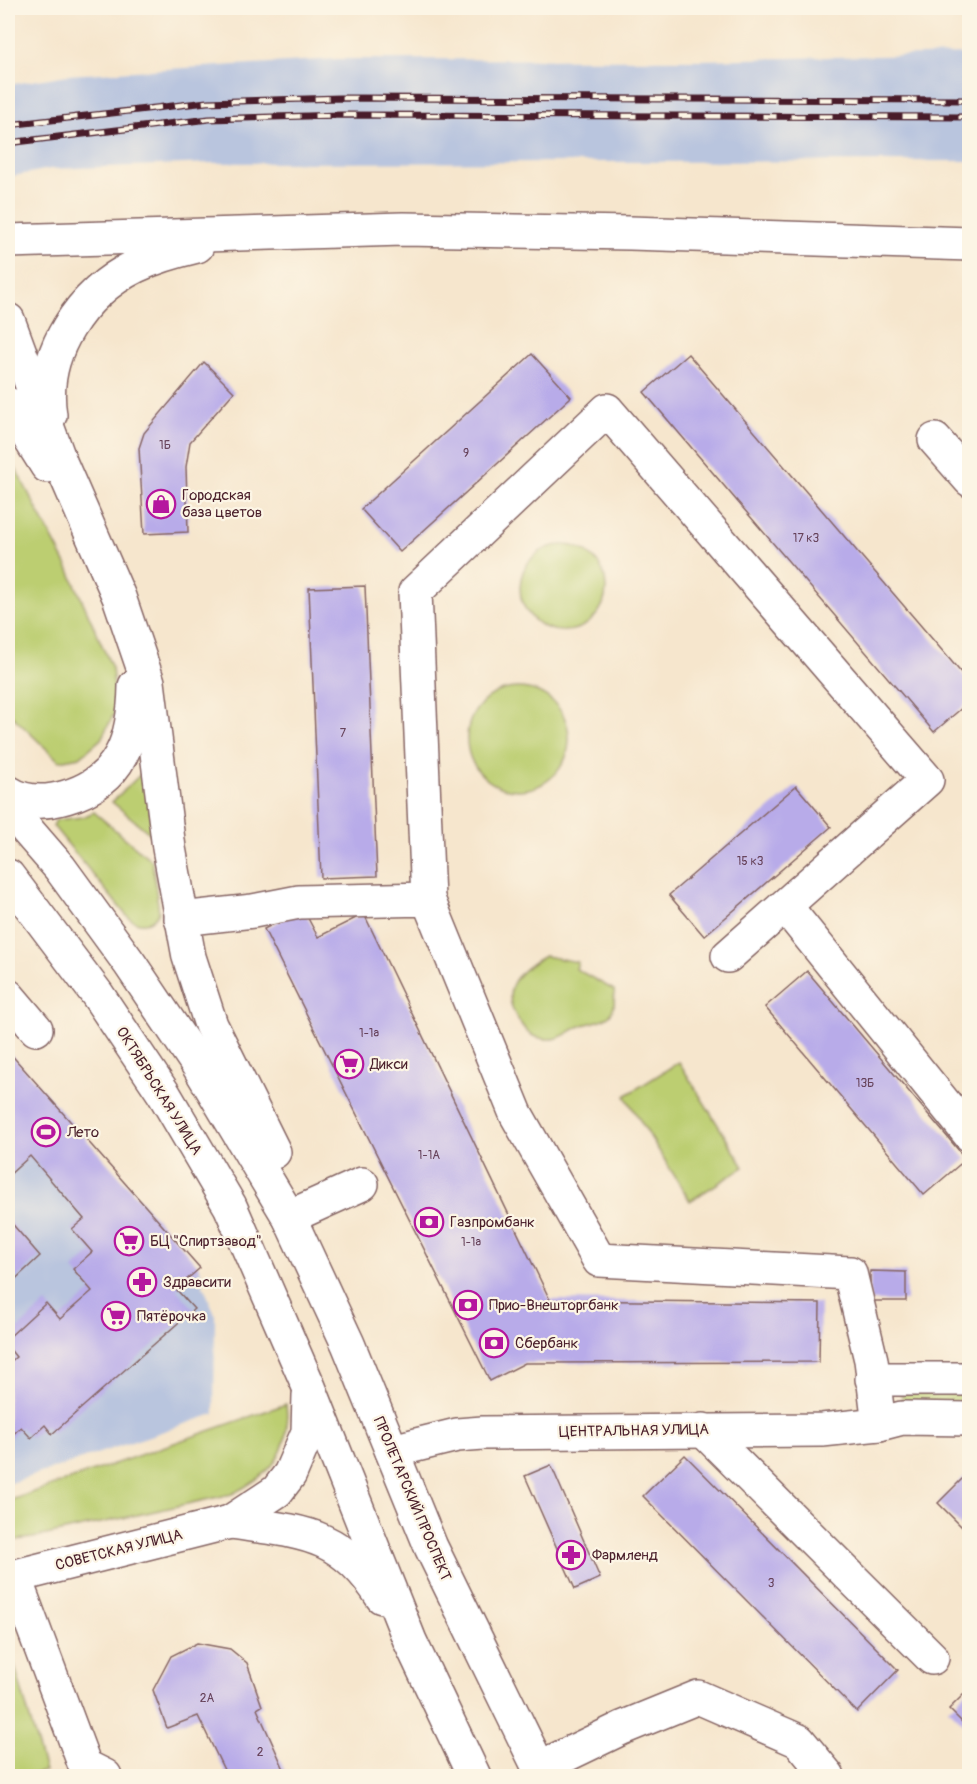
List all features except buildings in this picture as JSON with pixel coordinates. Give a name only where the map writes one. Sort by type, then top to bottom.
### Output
[{"type":"main road","points":[[8,241],[403,229],[630,233],[969,244]]},
{"type":"main road","points":[[54,465],[48,378],[59,346],[76,315],[106,285],[135,266],[167,253],[257,232]]},
{"type":"main road","points":[[8,320],[54,465],[115,623],[135,684],[134,720],[126,747],[105,778],[84,792],[52,801],[30,800],[8,792]]},
{"type":"main road","points":[[8,387],[54,465],[119,597],[148,681],[168,848],[181,919],[197,983],[211,1025],[275,1155],[289,1217]]},
{"type":"main road","points":[[8,404],[54,465]]},
{"type":"main road","points":[[728,956],[927,780],[606,410],[415,592],[428,899],[516,1113],[599,1260],[850,1273],[871,1360],[879,1424]]},
{"type":"main road","points":[[935,440],[969,480]]},
{"type":"main road","points":[[8,808],[60,868],[136,973],[198,1065],[289,1217]]},
{"type":"main road","name":"ОКТЯБРЬСКАЯ УЛИЦА","points":[[8,876],[97,994],[164,1094],[230,1206],[309,1387]]},
{"type":"main road","points":[[181,919],[253,911],[299,902],[428,899]]},
{"type":"main road","points":[[786,907],[969,1135]]},
{"type":"main road","points":[[8,996],[36,1029]]},
{"type":"main road","points":[[289,1217],[362,1184]]},
{"type":"main road","name":"ПРОЛЕТАРСКИЙ ПРОСПЕКТ","points":[[289,1217],[348,1344],[431,1547],[541,1772]]},
{"type":"main road","points":[[872,1379],[969,1378]]},
{"type":"main road","points":[[230,1522],[277,1491],[290,1474],[308,1432],[309,1387]]},
{"type":"main road","points":[[309,1387],[410,1641],[474,1776]]},
{"type":"main road","name":"ЦЕНТРАЛЬНАЯ УЛИЦА","points":[[392,1451],[457,1435],[822,1430],[879,1424],[902,1418],[969,1419]]},
{"type":"main road","points":[[703,1430],[932,1658]]},
{"type":"main road","points":[[230,1522],[306,1533],[326,1540],[343,1552],[373,1583],[410,1641]]},
{"type":"main road","name":"СОВЕТСКАЯ УЛИЦА","points":[[11,1577],[230,1522]]},
{"type":"main road","points":[[11,1577],[85,1766],[105,1776]]},
{"type":"main road","points":[[541,1772],[622,1728],[698,1697],[799,1741],[828,1776]]},
{"type":"shaded area","points":[[969,54],[969,161],[212,163],[50,169],[8,177],[8,85],[68,75],[337,59],[701,60]]},
{"type":"shaded area","points":[[8,1051],[200,1268],[203,1285],[215,1314],[214,1414],[8,1484]]},
{"type":"green space","points":[[8,454],[68,568],[112,668],[116,710],[101,739],[80,757],[59,761],[8,712]]},
{"type":"green space","points":[[563,545],[579,549],[593,558],[602,572],[606,588],[602,604],[593,618],[579,627],[563,631],[547,627],[533,618],[524,604],[520,588],[524,572],[533,558],[547,549]]},
{"type":"green space","points":[[518,688],[537,692],[554,703],[565,720],[569,739],[565,758],[554,775],[537,786],[518,790],[499,786],[482,775],[471,758],[467,739],[471,720],[482,703],[499,692]]},
{"type":"green space","points":[[146,769],[153,836],[112,802]]},
{"type":"green space","points":[[94,812],[152,861],[159,912],[152,920],[139,923],[126,915],[53,826],[56,820],[83,817]]},
{"type":"green space","points":[[545,956],[578,962],[576,969],[614,990],[612,1012],[604,1019],[583,1025],[553,1039],[536,1037],[528,1032],[513,1010],[510,1000],[511,991],[519,975]]},
{"type":"green space","points":[[679,1062],[744,1167],[690,1201],[625,1096]]},
{"type":"green space","points":[[969,1387],[969,1404],[909,1404],[903,1400],[901,1394]]},
{"type":"green space","points":[[286,1404],[286,1435],[277,1459],[259,1478],[232,1494],[33,1538],[16,1540],[8,1535],[8,1501]]},
{"type":"green space","points":[[8,1643],[45,1771],[27,1776],[8,1776]]},
{"type":"railway","points":[[8,125],[207,102],[340,98],[970,100]]},
{"type":"railway","points":[[8,143],[209,119],[342,115],[970,117]]},
{"type":"place","name":"Городская база цветов","points":[[161,504]]},
{"type":"place","name":"Дикси","points":[[349,1064]]},
{"type":"place","name":"Лето","points":[[46,1132]]},
{"type":"place","name":"Газпромбанк","points":[[429,1222]]},
{"type":"place","name":"БЦ \"Спиртзавод\"","points":[[129,1241]]},
{"type":"place","name":"Здравсити","points":[[142,1282]]},
{"type":"place","name":"Прио-Внешторгбанк","points":[[468,1305]]},
{"type":"place","name":"Пятёрочка","points":[[116,1316]]},
{"type":"place","name":"Сбербанк","points":[[494,1343]]},
{"type":"place","name":"Фармленд","points":[[571,1555]]}]
